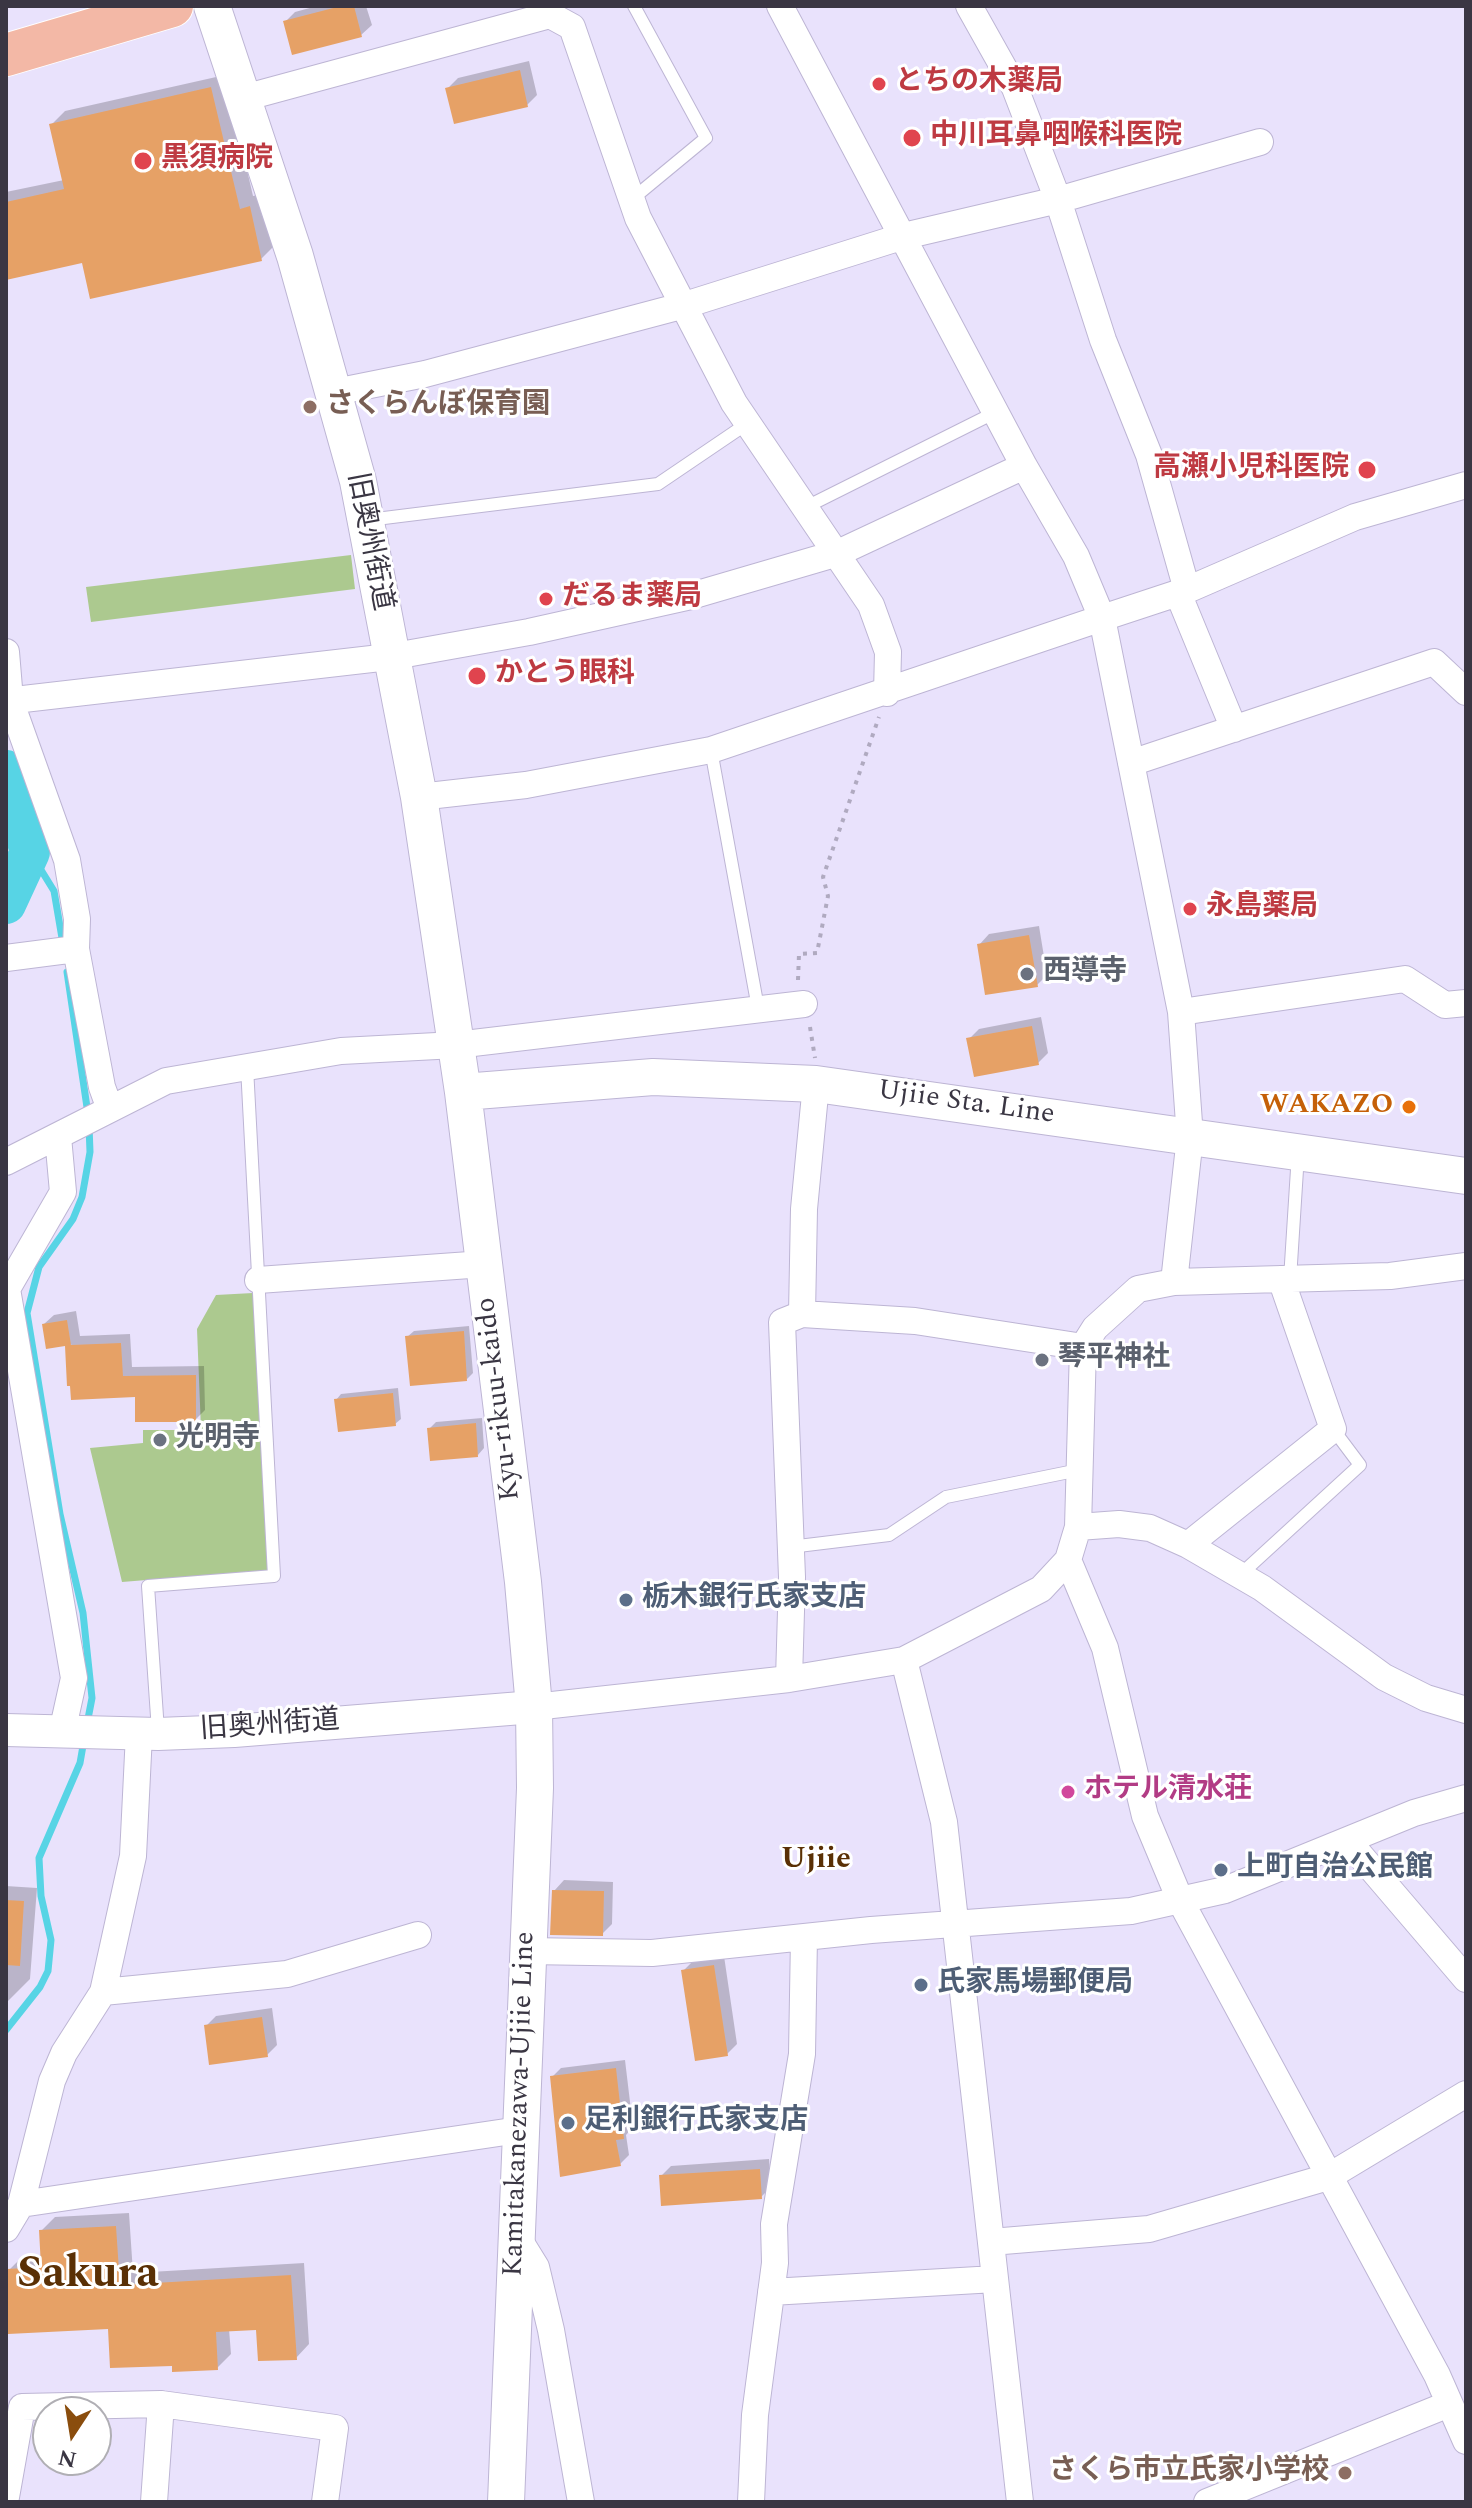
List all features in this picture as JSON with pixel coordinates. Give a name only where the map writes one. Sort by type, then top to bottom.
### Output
[{"type":"highway","points":[[6,55],[172,6]]},
{"type":"main road","name":"旧奥州街道","points":[[212,6],[240,99],[295,256],[335,392],[366,521],[389,657],[419,797],[463,1092]]},
{"type":"main road","name":"Ujiie Sta. Line","points":[[463,1092],[653,1077],[816,1084],[1466,1176]]},
{"type":"main road","name":"Kyu-rikuu-kaido","points":[[463,1092],[523,1582],[534,1707]]},
{"type":"main road","name":"Kamitakanezawa-Ujiie Line","points":[[506,2502],[535,1788],[534,1707]]},
{"type":"street","points":[[780,6],[1024,466],[1076,556],[1102,618],[1181,1012],[1190,1137],[1174,1282]]},
{"type":"street","points":[[969,6],[1015,88],[1058,200],[1103,340],[1149,455],[1182,592],[1234,729]]},
{"type":"street","points":[[240,99],[548,11],[572,27],[631,200],[685,305],[748,423],[871,605],[888,652],[887,693]]},
{"type":"street","points":[[335,392],[425,374],[685,305],[904,236],[1058,200],[1260,142]]},
{"type":"street","points":[[8,700],[389,657],[529,632],[691,596],[838,553],[1024,466]]},
{"type":"street","points":[[419,797],[526,785],[711,750],[1182,592],[1355,517],[1466,485]]},
{"type":"street","points":[[6,652],[8,700],[67,860],[77,919],[65,951],[102,1087],[63,1192],[7,1289],[74,1678],[62,1732]]},
{"type":"street","points":[[1131,763],[1434,662],[1466,692]]},
{"type":"street","points":[[6,958],[65,951]]},
{"type":"street","points":[[1181,1012],[1405,979],[1445,1005],[1466,1003]]},
{"type":"street","points":[[6,1162],[166,1081],[341,1051],[456,1045],[804,1004]]},
{"type":"street","points":[[802,1314],[804,1209],[816,1084]]},
{"type":"street","points":[[258,1280],[484,1264]]},
{"type":"street","points":[[534,1707],[789,1679],[904,1660],[1041,1589],[1068,1560],[1078,1527],[1083,1347],[1095,1328],[1138,1289],[1174,1282],[1390,1276],[1466,1266]]},
{"type":"street","points":[[1188,1545],[1333,1429],[1286,1279]]},
{"type":"street","points":[[789,1679],[790,1547],[782,1322],[802,1314],[915,1321],[1083,1347]]},
{"type":"street","points":[[1078,1527],[1119,1524],[1150,1528],[1188,1545],[1240,1575],[1384,1677],[1426,1698],[1466,1710]]},
{"type":"street","points":[[1068,1560],[1105,1648],[1145,1816],[1181,1902],[1437,2375],[1466,2441]]},
{"type":"street","points":[[904,1660],[944,1822],[1020,2502]]},
{"type":"street","name":"旧奥州街道","points":[[6,1730],[148,1734],[534,1707]]},
{"type":"street","points":[[6,2229],[21,2204],[52,2081],[64,2053],[103,1992],[133,1856],[148,1734]]},
{"type":"street","points":[[527,1951],[640,1954],[804,1937],[1100,1914],[1181,1902],[1225,1890],[1414,1813],[1466,1798]]},
{"type":"street","points":[[1348,1841],[1466,1979]]},
{"type":"street","points":[[103,1992],[287,1974],[418,1935]]},
{"type":"street","points":[[751,2502],[755,2415],[771,2292],[774,2224],[802,2054],[804,1937]]},
{"type":"street","points":[[991,2242],[1149,2229],[1328,2177],[1466,2094]]},
{"type":"street","points":[[21,2204],[519,2130]]},
{"type":"street","points":[[515,2233],[536,2267],[551,2330],[581,2502]]},
{"type":"street","points":[[771,2292],[995,2279]]},
{"type":"street","points":[[6,2497],[22,2407],[161,2404],[335,2428],[325,2502]]},
{"type":"street","points":[[154,2502],[161,2404]]},
{"type":"street","points":[[1207,2502],[1449,2404]]},
{"type":"lane","points":[[631,200],[706,138],[634,6]]},
{"type":"lane","points":[[806,507],[996,412]]},
{"type":"lane","points":[[366,521],[658,484],[748,423]]},
{"type":"lane","points":[[711,750],[758,1008]]},
{"type":"lane","points":[[148,1734],[148,1586],[274,1576],[247,1067]]},
{"type":"lane","points":[[1286,1279],[1298,1152]]},
{"type":"lane","points":[[1240,1575],[1360,1465],[1333,1429]]},
{"type":"lane","points":[[790,1547],[889,1535],[946,1497],[1079,1470]]},
{"type":"path","points":[[816,1084],[814,1041],[798,983],[799,954],[817,953],[828,896],[823,877],[887,693]]},
{"type":"green space","points":[[351,555],[355,589],[91,622],[86,587]]},
{"type":"green space","points":[[253,1293],[269,1570],[122,1582],[90,1448],[143,1443],[143,1430],[201,1430],[197,1329],[216,1295]]},
{"type":"building","points":[[341,6],[354,6],[362,37],[292,55],[283,21]]},
{"type":"building","points":[[520,70],[528,107],[454,124],[445,88]]},
{"type":"building","points":[[211,87],[240,209],[250,206],[262,261],[90,299],[82,263],[6,280],[6,202],[64,189],[49,124]]},
{"type":"building","points":[[1029,935],[1038,987],[985,995],[977,944]]},
{"type":"building","points":[[1032,1026],[1039,1065],[974,1077],[966,1038]]},
{"type":"building","points":[[67,1320],[71,1345],[121,1343],[123,1376],[196,1375],[196,1422],[135,1422],[135,1397],[71,1400],[70,1386],[67,1386],[65,1346],[46,1349],[42,1324]]},
{"type":"building","points":[[464,1331],[467,1381],[410,1386],[405,1336]]},
{"type":"building","points":[[393,1393],[396,1426],[338,1432],[334,1399]]},
{"type":"building","points":[[476,1423],[478,1457],[430,1461],[427,1428]]},
{"type":"building","points":[[552,1890],[604,1891],[603,1936],[550,1935]]},
{"type":"building","points":[[6,1900],[24,1901],[20,1966],[6,1965]]},
{"type":"building","points":[[714,1965],[728,2056],[695,2061],[681,1970]]},
{"type":"building","points":[[262,2017],[268,2057],[209,2065],[204,2025]]},
{"type":"building","points":[[616,2068],[624,2139],[616,2140],[621,2166],[560,2177],[550,2076]]},
{"type":"building","points":[[760,2169],[762,2199],[661,2206],[659,2175]]},
{"type":"building","points":[[116,2226],[120,2285],[291,2275],[297,2360],[258,2361],[256,2330],[216,2332],[218,2370],[172,2372],[172,2366],[110,2368],[108,2329],[8,2334],[7,2269],[41,2267],[39,2230]]},
{"type":"waterway","points":[[6,770],[30,852],[6,904]]},
{"type":"waterway","points":[[30,852],[54,891],[63,944]]},
{"type":"waterway","points":[[67,972],[88,1114]]},
{"type":"waterway","points":[[87,1724],[92,1698],[83,1613],[60,1514],[27,1313],[39,1267],[73,1219],[82,1197],[90,1152],[89,1126]]},
{"type":"waterway","points":[[6,2030],[40,1987],[48,1971],[51,1940],[41,1896],[39,1858],[80,1763],[84,1740]]},
{"type":"place","name":"とちの木薬局","points":[[879,84]]},
{"type":"place","name":"中川耳鼻咽喉科医院","points":[[912,138]]},
{"type":"place","name":"黒須病院","points":[[143,161]]},
{"type":"place","name":"さくらんぼ保育園","points":[[310,407]]},
{"type":"place","name":"高瀬小児科医院","points":[[1367,470]]},
{"type":"place","name":"だるま薬局","points":[[546,599]]},
{"type":"place","name":"かとう眼科","points":[[477,676]]},
{"type":"place","name":"永島薬局","points":[[1190,909]]},
{"type":"place","name":"西導寺","points":[[1027,974]]},
{"type":"place","name":"WAKAZO","points":[[1409,1107]]},
{"type":"place","name":"琴平神社","points":[[1042,1360]]},
{"type":"place","name":"光明寺","points":[[160,1440]]},
{"type":"place","name":"栃木銀行氏家支店","points":[[626,1600]]},
{"type":"place","name":"ホテル清水荘","points":[[1068,1792]]},
{"type":"place","name":"上町自治公民館","points":[[1221,1870]]},
{"type":"place","name":"氏家馬場郵便局","points":[[921,1985]]},
{"type":"place","name":"足利銀行氏家支店","points":[[568,2123]]},
{"type":"place","name":"さくら市立氏家小学校","points":[[1345,2473]]},
{"type":"district","name":"Ujiie","points":[[816,1861]]},
{"type":"district","name":"Sakura","points":[[88,2277]]}]
